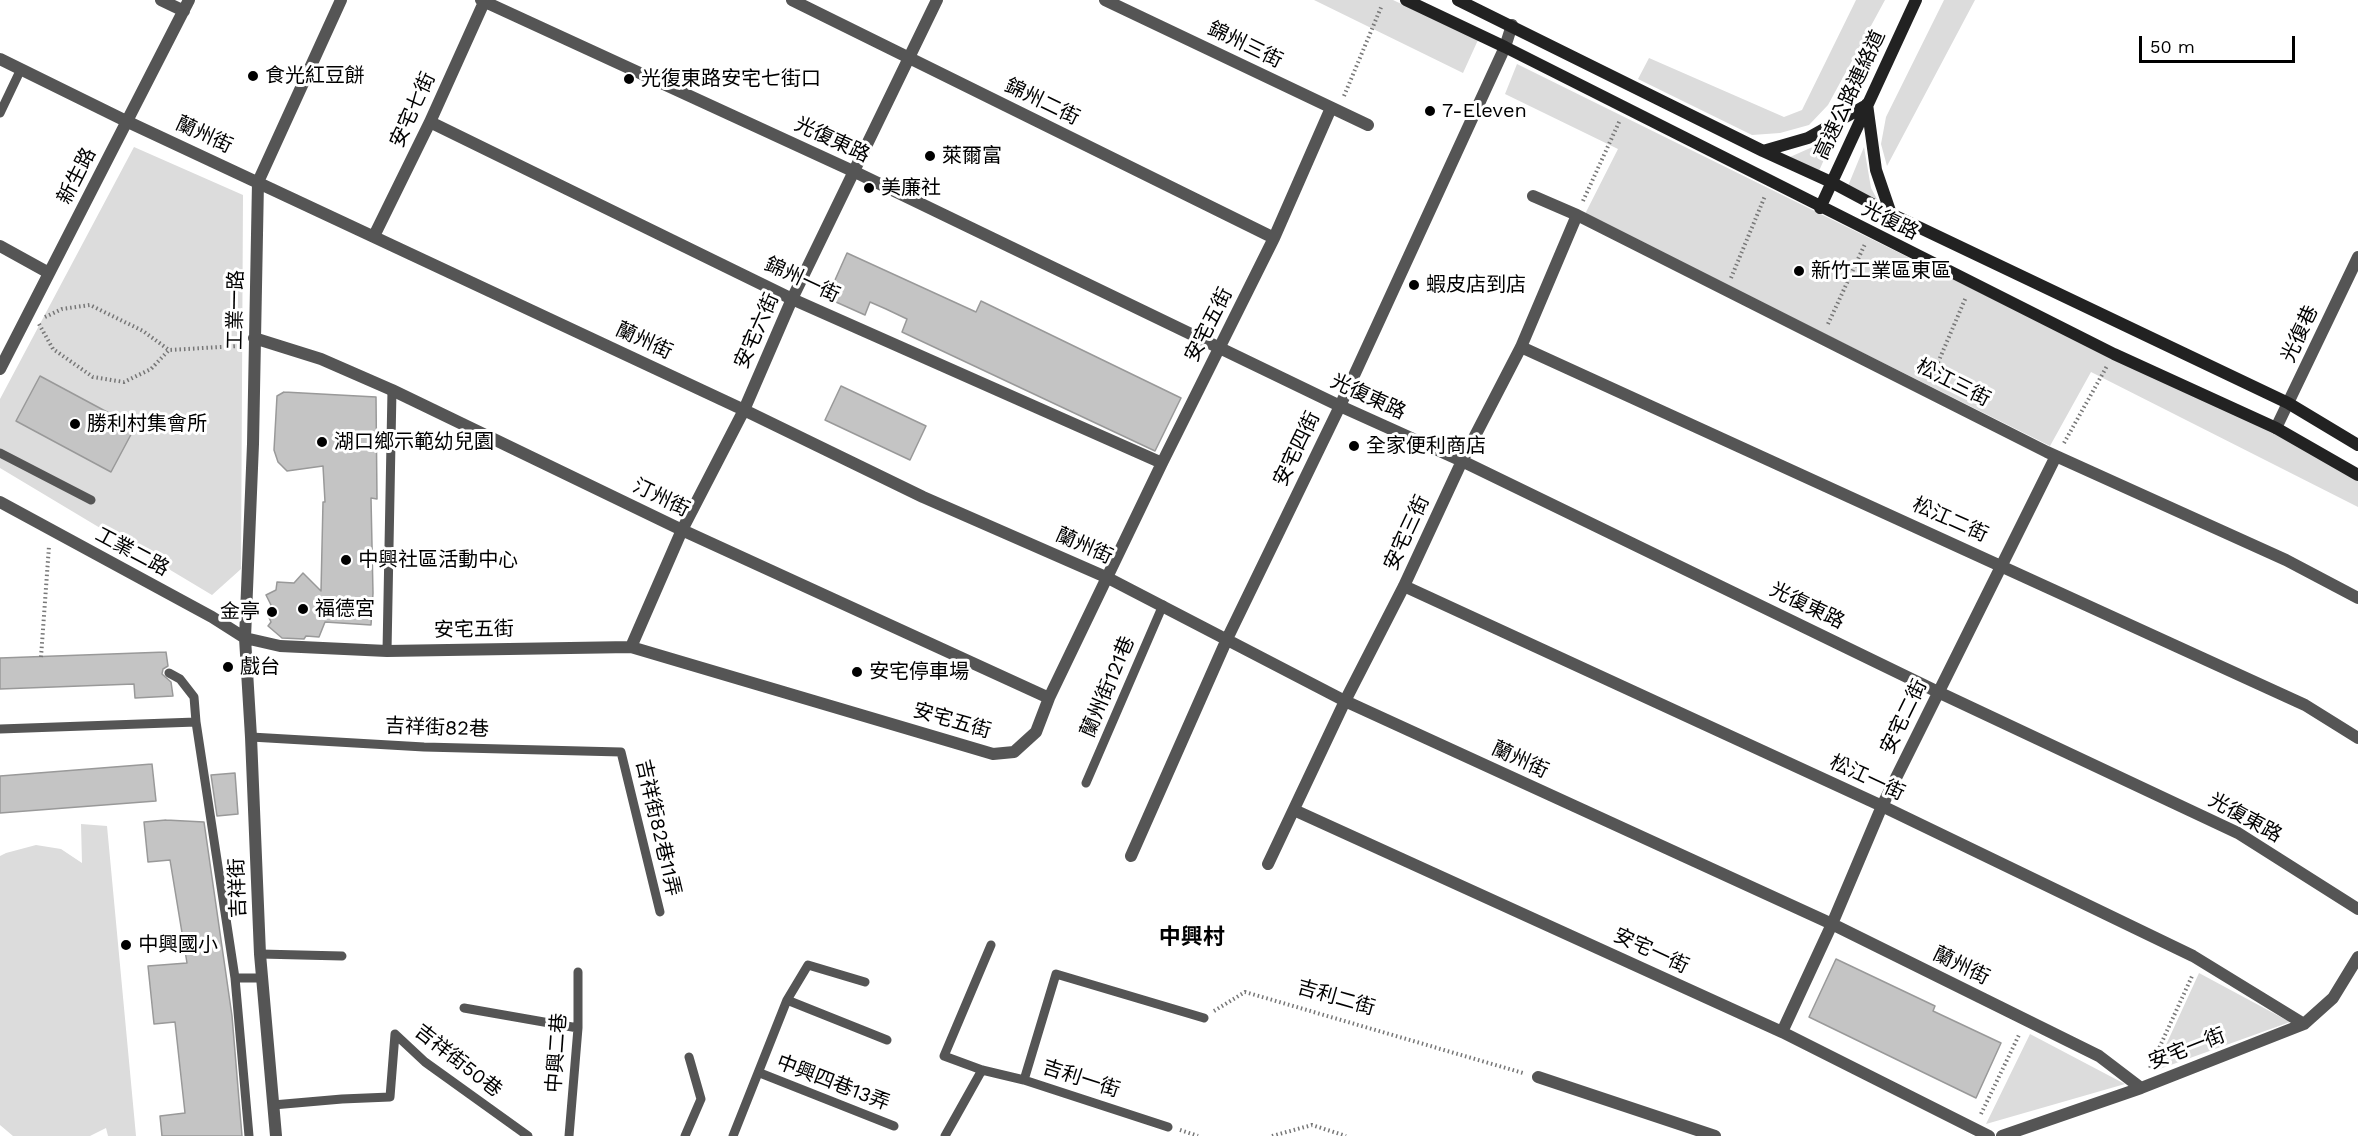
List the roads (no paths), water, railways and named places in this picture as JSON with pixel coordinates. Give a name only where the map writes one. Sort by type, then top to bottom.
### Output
[{"type":"street","points":[[161,0],[186,5]]},
{"type":"street","name":"工業一路","points":[[245,638],[253,444],[258,182],[341,0]]},
{"type":"street","name":"安宅七街","points":[[374,236],[430,122],[484,0]]},
{"type":"street","name":"光復東路","points":[[484,0],[855,172],[1340,406],[1462,461],[1938,692],[2238,833],[2358,909]]},
{"type":"street","name":"錦州二街","points":[[792,0],[1274,238]]},
{"type":"street","name":"安宅六街","points":[[630,647],[682,530],[744,410],[792,298],[937,0]]},
{"type":"street","name":"錦州三街","points":[[1105,0],[1368,125]]},
{"type":"street","name":"光復路","points":[[1406,0],[1505,47],[1820,208],[2114,354],[2276,428],[2358,475]]},
{"type":"street","name":"光復路","points":[[1458,0],[1762,151],[1831,182],[1891,214],[2288,403],[2358,445]]},
{"type":"street","name":"高速公路連絡道","points":[[1820,208],[1916,0]]},
{"type":"street","name":"新生路","points":[[0,369],[186,5]]},
{"type":"street","name":"安宅四街","points":[[1131,856],[1227,639],[1340,406],[1505,47],[1512,25]]},
{"type":"street","name":"蘭州街","points":[[0,59],[126,121],[744,410],[923,497],[1108,578],[1345,701],[1832,924],[2099,1056],[2141,1088]]},
{"type":"street","points":[[1762,151],[1808,138],[1866,105],[1875,170],[1891,214]]},
{"type":"street","name":"安宅五街","points":[[245,638],[280,646],[387,651],[630,647],[993,754],[1014,752],[1036,732],[1049,698],[1274,238],[1334,110]]},
{"type":"street","name":"錦州一街","points":[[430,122],[792,298],[1162,463]]},
{"type":"street","name":"松江三街","points":[[1533,196],[1577,215],[2056,456],[2286,560],[2358,598]]},
{"type":"street","name":"安宅三街","points":[[1268,864],[1345,701],[1404,586],[1462,461],[1521,347],[1577,215]]},
{"type":"street","points":[[0,246],[49,273]]},
{"type":"street","name":"光復巷","points":[[2276,428],[2358,257]]},
{"type":"street","name":"汀州街","points":[[254,338],[321,359],[392,390],[682,530],[1049,698]]},
{"type":"street","name":"松江二街","points":[[1521,347],[2305,705],[2358,738]]},
{"type":"street","name":"安宅二街","points":[[1782,1032],[1832,924],[1882,806],[2056,456]]},
{"type":"street","name":"工業二路","points":[[0,502],[212,617],[245,638]]},
{"type":"street","name":"松江一街","points":[[1404,586],[1882,806],[2200,959],[2304,1024]]},
{"type":"street","name":"吉祥街","points":[[245,638],[260,954],[276,1136]]},
{"type":"street","name":"安宅一街","points":[[1294,810],[1782,1032],[1989,1136]]},
{"type":"street","name":"安宅一街","points":[[2002,1136],[2141,1088],[2304,1024],[2333,998],[2358,957]]},
{"type":"street","points":[[1538,1077],[1715,1136]]},
{"type":"lane","points":[[0,113],[21,69]]},
{"type":"lane","points":[[387,651],[392,390]]},
{"type":"lane","points":[[0,453],[91,500]]},
{"type":"lane","name":"蘭州街121巷","points":[[1086,783],[1163,605]]},
{"type":"lane","points":[[169,673],[180,679],[194,697],[235,978],[249,1136]]},
{"type":"lane","points":[[0,729],[196,722]]},
{"type":"lane","name":"吉祥街82巷","points":[[251,737],[424,747],[621,752]]},
{"type":"lane","name":"吉祥街82巷11弄","points":[[621,752],[660,912]]},
{"type":"lane","name":"吉利一街","points":[[991,945],[944,1056],[982,1070],[1024,1080],[1168,1126]]},
{"type":"lane","points":[[260,954],[342,956]]},
{"type":"lane","name":"中興四巷13弄","points":[[733,1136],[788,1000],[808,965],[865,982]]},
{"type":"lane","name":"中興二巷","points":[[569,1136],[578,1028],[578,972]]},
{"type":"lane","points":[[1024,1080],[1056,974],[1204,1018]]},
{"type":"lane","points":[[235,978],[262,978]]},
{"type":"lane","points":[[788,1000],[886,1040]]},
{"type":"lane","points":[[464,1008],[578,1028]]},
{"type":"lane","name":"吉祥街50巷","points":[[273,1105],[390,1097],[395,1034],[425,1062],[528,1136]]},
{"type":"lane","points":[[685,1136],[701,1099],[689,1057]]},
{"type":"lane","points":[[945,1136],[982,1070]]},
{"type":"lane","name":"中興四巷13弄","points":[[760,1073],[894,1126]]},
{"type":"place","name":"食光紅豆餅","points":[[253,76]]},
{"type":"place","name":"光復東路安宅七街口","points":[[629,79]]},
{"type":"place","name":"7-Eleven","points":[[1430,111]]},
{"type":"place","name":"萊爾富","points":[[930,156]]},
{"type":"place","name":"美廉社","points":[[869,188]]},
{"type":"place","name":"新竹工業區東區","points":[[1799,271]]},
{"type":"place","name":"蝦皮店到店","points":[[1414,285]]},
{"type":"place","name":"勝利村集會所","points":[[75,424]]},
{"type":"place","name":"湖口鄉示範幼兒園","points":[[322,442]]},
{"type":"place","name":"全家便利商店","points":[[1354,446]]},
{"type":"place","name":"中興社區活動中心","points":[[346,560]]},
{"type":"place","name":"福德宮","points":[[303,609]]},
{"type":"place","name":"金亭","points":[[272,612]]},
{"type":"place","name":"戲台","points":[[228,667]]},
{"type":"place","name":"安宅停車場","points":[[857,672]]},
{"type":"place","name":"中興國小","points":[[126,945]]},
{"type":"district","name":"中興村","points":[[1192,938]]}]
